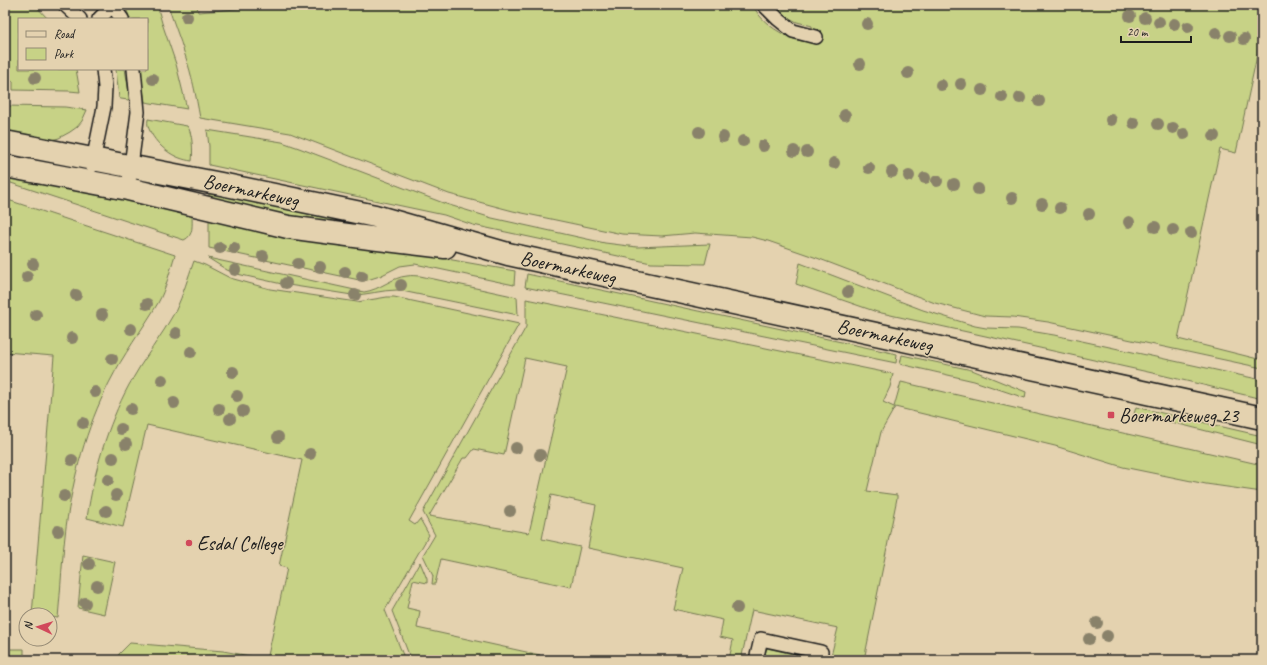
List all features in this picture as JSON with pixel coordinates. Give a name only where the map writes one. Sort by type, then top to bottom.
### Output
[{"type":"street","name":"Boermarkeweg","points":[[5,142],[375,216],[508,254],[1262,418]]},
{"type":"street","name":"Boermarkeweg","points":[[5,166],[128,189],[288,226],[370,238],[508,254]]},
{"type":"lane","points":[[65,5],[79,18]]},
{"type":"lane","points":[[100,18],[113,5],[121,18]]},
{"type":"lane","points":[[764,5],[793,31],[816,37]]},
{"type":"lane","points":[[89,182],[104,107],[105,87],[103,70]]},
{"type":"lane","points":[[128,189],[138,112],[134,70]]},
{"type":"lane","points":[[756,660],[761,639],[821,652]]},
{"type":"green space","points":[[5,5],[35,5],[47,18],[18,18],[18,70],[76,70],[80,92],[13,90],[13,81],[5,81]]},
{"type":"green space","points":[[127,5],[157,5],[176,64],[187,109],[145,102],[140,70],[148,70],[148,18],[130,18],[126,8]]},
{"type":"green space","points":[[168,5],[197,5],[198,12],[313,5],[753,5],[764,21],[774,29],[793,39],[813,43],[812,26],[797,22],[781,14],[772,5],[1262,5],[1262,37],[1236,153],[1220,149],[1178,339],[1262,360],[1262,368],[1048,322],[1013,317],[985,316],[935,303],[817,258],[752,237],[695,233],[662,236],[622,234],[513,211],[449,194],[290,133],[200,118],[190,70]]},
{"type":"green space","points":[[116,70],[125,70],[130,98],[128,100],[119,98]]},
{"type":"green space","points":[[5,106],[65,107],[87,110],[82,121],[77,127],[59,138],[52,140],[5,137]]},
{"type":"green space","points":[[148,119],[187,126],[191,138],[192,161],[179,158],[162,147],[150,131]]},
{"type":"green space","points":[[207,130],[282,142],[446,204],[492,218],[605,243],[637,247],[710,244],[705,264],[651,263],[473,225],[444,215],[209,165]]},
{"type":"green space","points":[[5,175],[191,213],[191,233],[184,240],[5,181]]},
{"type":"green space","points":[[209,193],[366,226],[369,229],[209,205]]},
{"type":"green space","points":[[5,199],[175,255],[161,298],[114,373],[87,435],[72,490],[66,527],[58,618],[58,607],[33,607],[54,356],[5,352]]},
{"type":"green space","points":[[209,217],[312,238],[515,271],[514,285],[415,264],[400,266],[380,276],[364,281],[209,248]]},
{"type":"green space","points":[[208,258],[364,292],[370,291],[402,277],[420,276],[517,297],[518,315],[397,290],[352,295],[282,284],[237,274],[227,270]]},
{"type":"green space","points":[[194,261],[230,278],[270,289],[357,302],[394,297],[519,324],[409,521],[415,525],[420,519],[429,535],[385,610],[405,660],[267,660],[287,568],[279,566],[302,460],[147,425],[123,527],[87,518],[93,484],[102,450],[114,417],[134,375],[176,310]]},
{"type":"green space","points":[[800,263],[923,310],[975,326],[986,328],[1018,329],[1054,335],[1262,380],[1262,399],[1157,374],[877,312],[796,284]]},
{"type":"green space","points":[[527,274],[897,354],[896,363],[525,287]]},
{"type":"green space","points":[[526,299],[893,374],[890,387],[883,402],[894,407],[901,382],[1262,465],[1262,492],[1206,484],[1123,467],[1055,446],[895,407],[881,432],[867,491],[897,495],[897,498],[864,660],[830,660],[838,628],[752,610],[741,660],[729,660],[733,640],[720,637],[723,620],[673,609],[683,568],[588,548],[596,505],[551,495],[542,539],[580,547],[571,587],[441,559],[435,584],[432,584],[433,576],[423,555],[435,535],[423,512],[526,327]],"holes":[[[525,358],[567,367],[529,533],[429,516],[463,458],[467,458],[474,449],[504,455]]]},
{"type":"green space","points":[[902,355],[972,370],[1026,392],[1025,398],[974,381],[900,364]]},
{"type":"green space","points":[[1136,407],[1262,436],[1262,445],[1159,419],[1132,421]]},
{"type":"green space","points":[[83,555],[115,562],[104,614],[78,608]]},
{"type":"green space","points":[[420,562],[427,579],[427,583],[413,580],[407,608],[420,611],[417,628],[540,655],[538,660],[411,660],[392,611]]},
{"type":"green space","points":[[130,643],[223,651],[255,657],[257,660],[118,660],[119,654]]},
{"type":"green space","points":[[767,648],[819,660],[763,660]]},
{"type":"green space","points":[[5,649],[24,649],[24,660],[5,660]]},
{"type":"place","name":"Boermarkeweg 23","points":[[1111,415]]},
{"type":"place","name":"Esdal College","points":[[189,543]]}]
